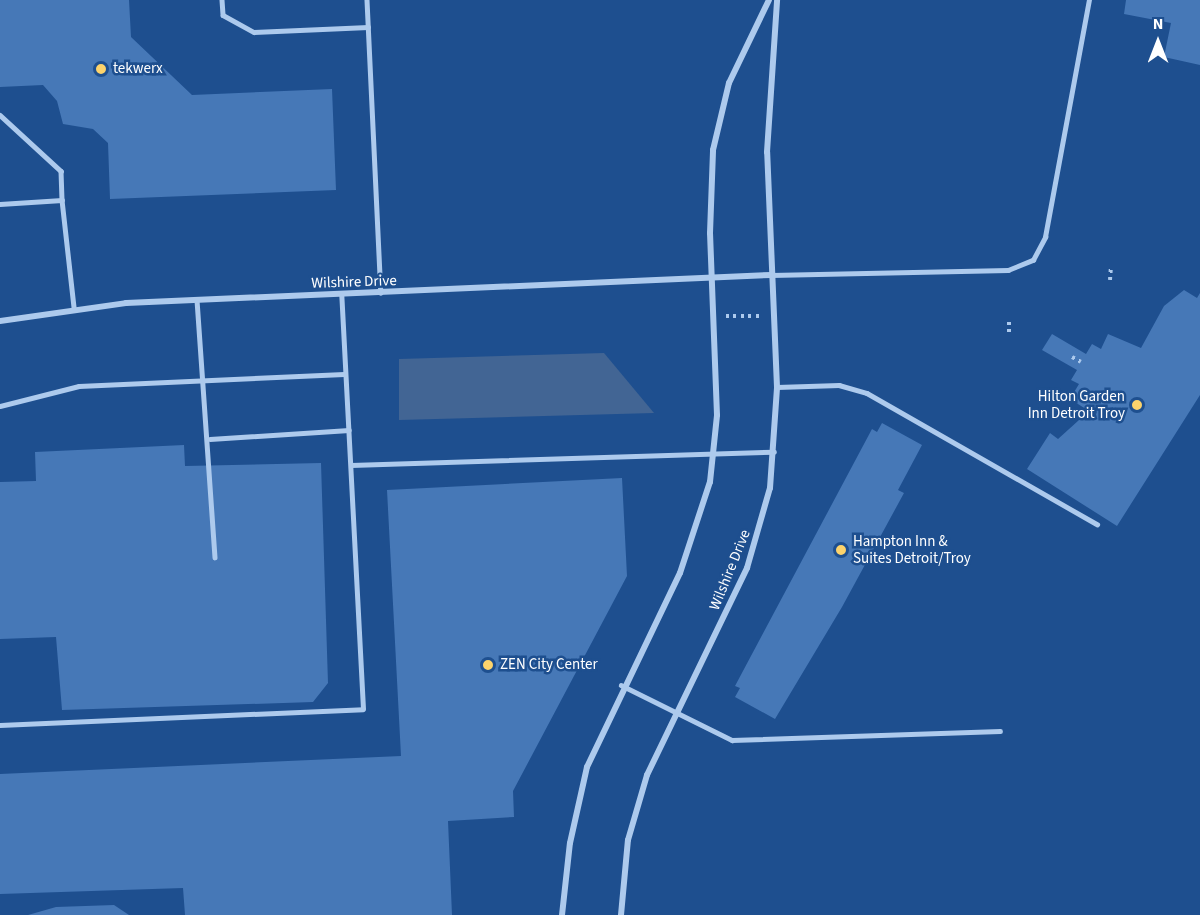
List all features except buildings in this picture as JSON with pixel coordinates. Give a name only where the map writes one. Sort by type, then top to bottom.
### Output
[{"type":"street","points":[[562,915],[576,807],[621,686],[691,547],[714,455],[717,363],[711,279],[710,186],[719,116],[741,51],[770,0]]},
{"type":"street","points":[[771,275],[766,152],[777,0]]},
{"type":"street","name":"Wilshire Drive","points":[[0,321],[74,307],[771,275],[777,387],[775,452],[747,568],[675,712],[647,775],[628,840],[621,915]]},
{"type":"lane","points":[[222,0],[223,15],[254,32],[368,27]]},
{"type":"lane","points":[[367,0],[381,293]]},
{"type":"lane","points":[[771,275],[1008,270],[1033,260],[1045,237],[1089,0]]},
{"type":"lane","points":[[0,115],[61,171],[74,307]]},
{"type":"lane","points":[[0,204],[62,200]]},
{"type":"lane","points":[[0,725],[363,709],[341,294]]},
{"type":"lane","points":[[197,300],[201,380],[210,439],[215,557]]},
{"type":"lane","points":[[0,406],[80,386],[345,374]]},
{"type":"lane","points":[[777,387],[839,385],[867,393],[1097,524]]},
{"type":"lane","points":[[210,439],[349,430]]},
{"type":"lane","points":[[351,465],[775,452]]},
{"type":"lane","points":[[621,686],[732,740],[1000,731]]},
{"type":"path","points":[[1110,280],[1111,267]]},
{"type":"path","points":[[725,316],[759,316]]},
{"type":"path","points":[[1009,322],[1009,332]]},
{"type":"path","points":[[1072,357],[1081,363]]},
{"type":"water","points":[[604,353],[654,413],[399,420],[399,359]]},
{"type":"place","name":"tekwerx","points":[[101,69]]},
{"type":"place","name":"Hilton Garden Inn Detroit Troy","points":[[1137,405]]},
{"type":"place","name":"Hampton Inn & Suites Detroit/Troy","points":[[841,550]]},
{"type":"place","name":"ZEN City Center","points":[[488,665]]}]
